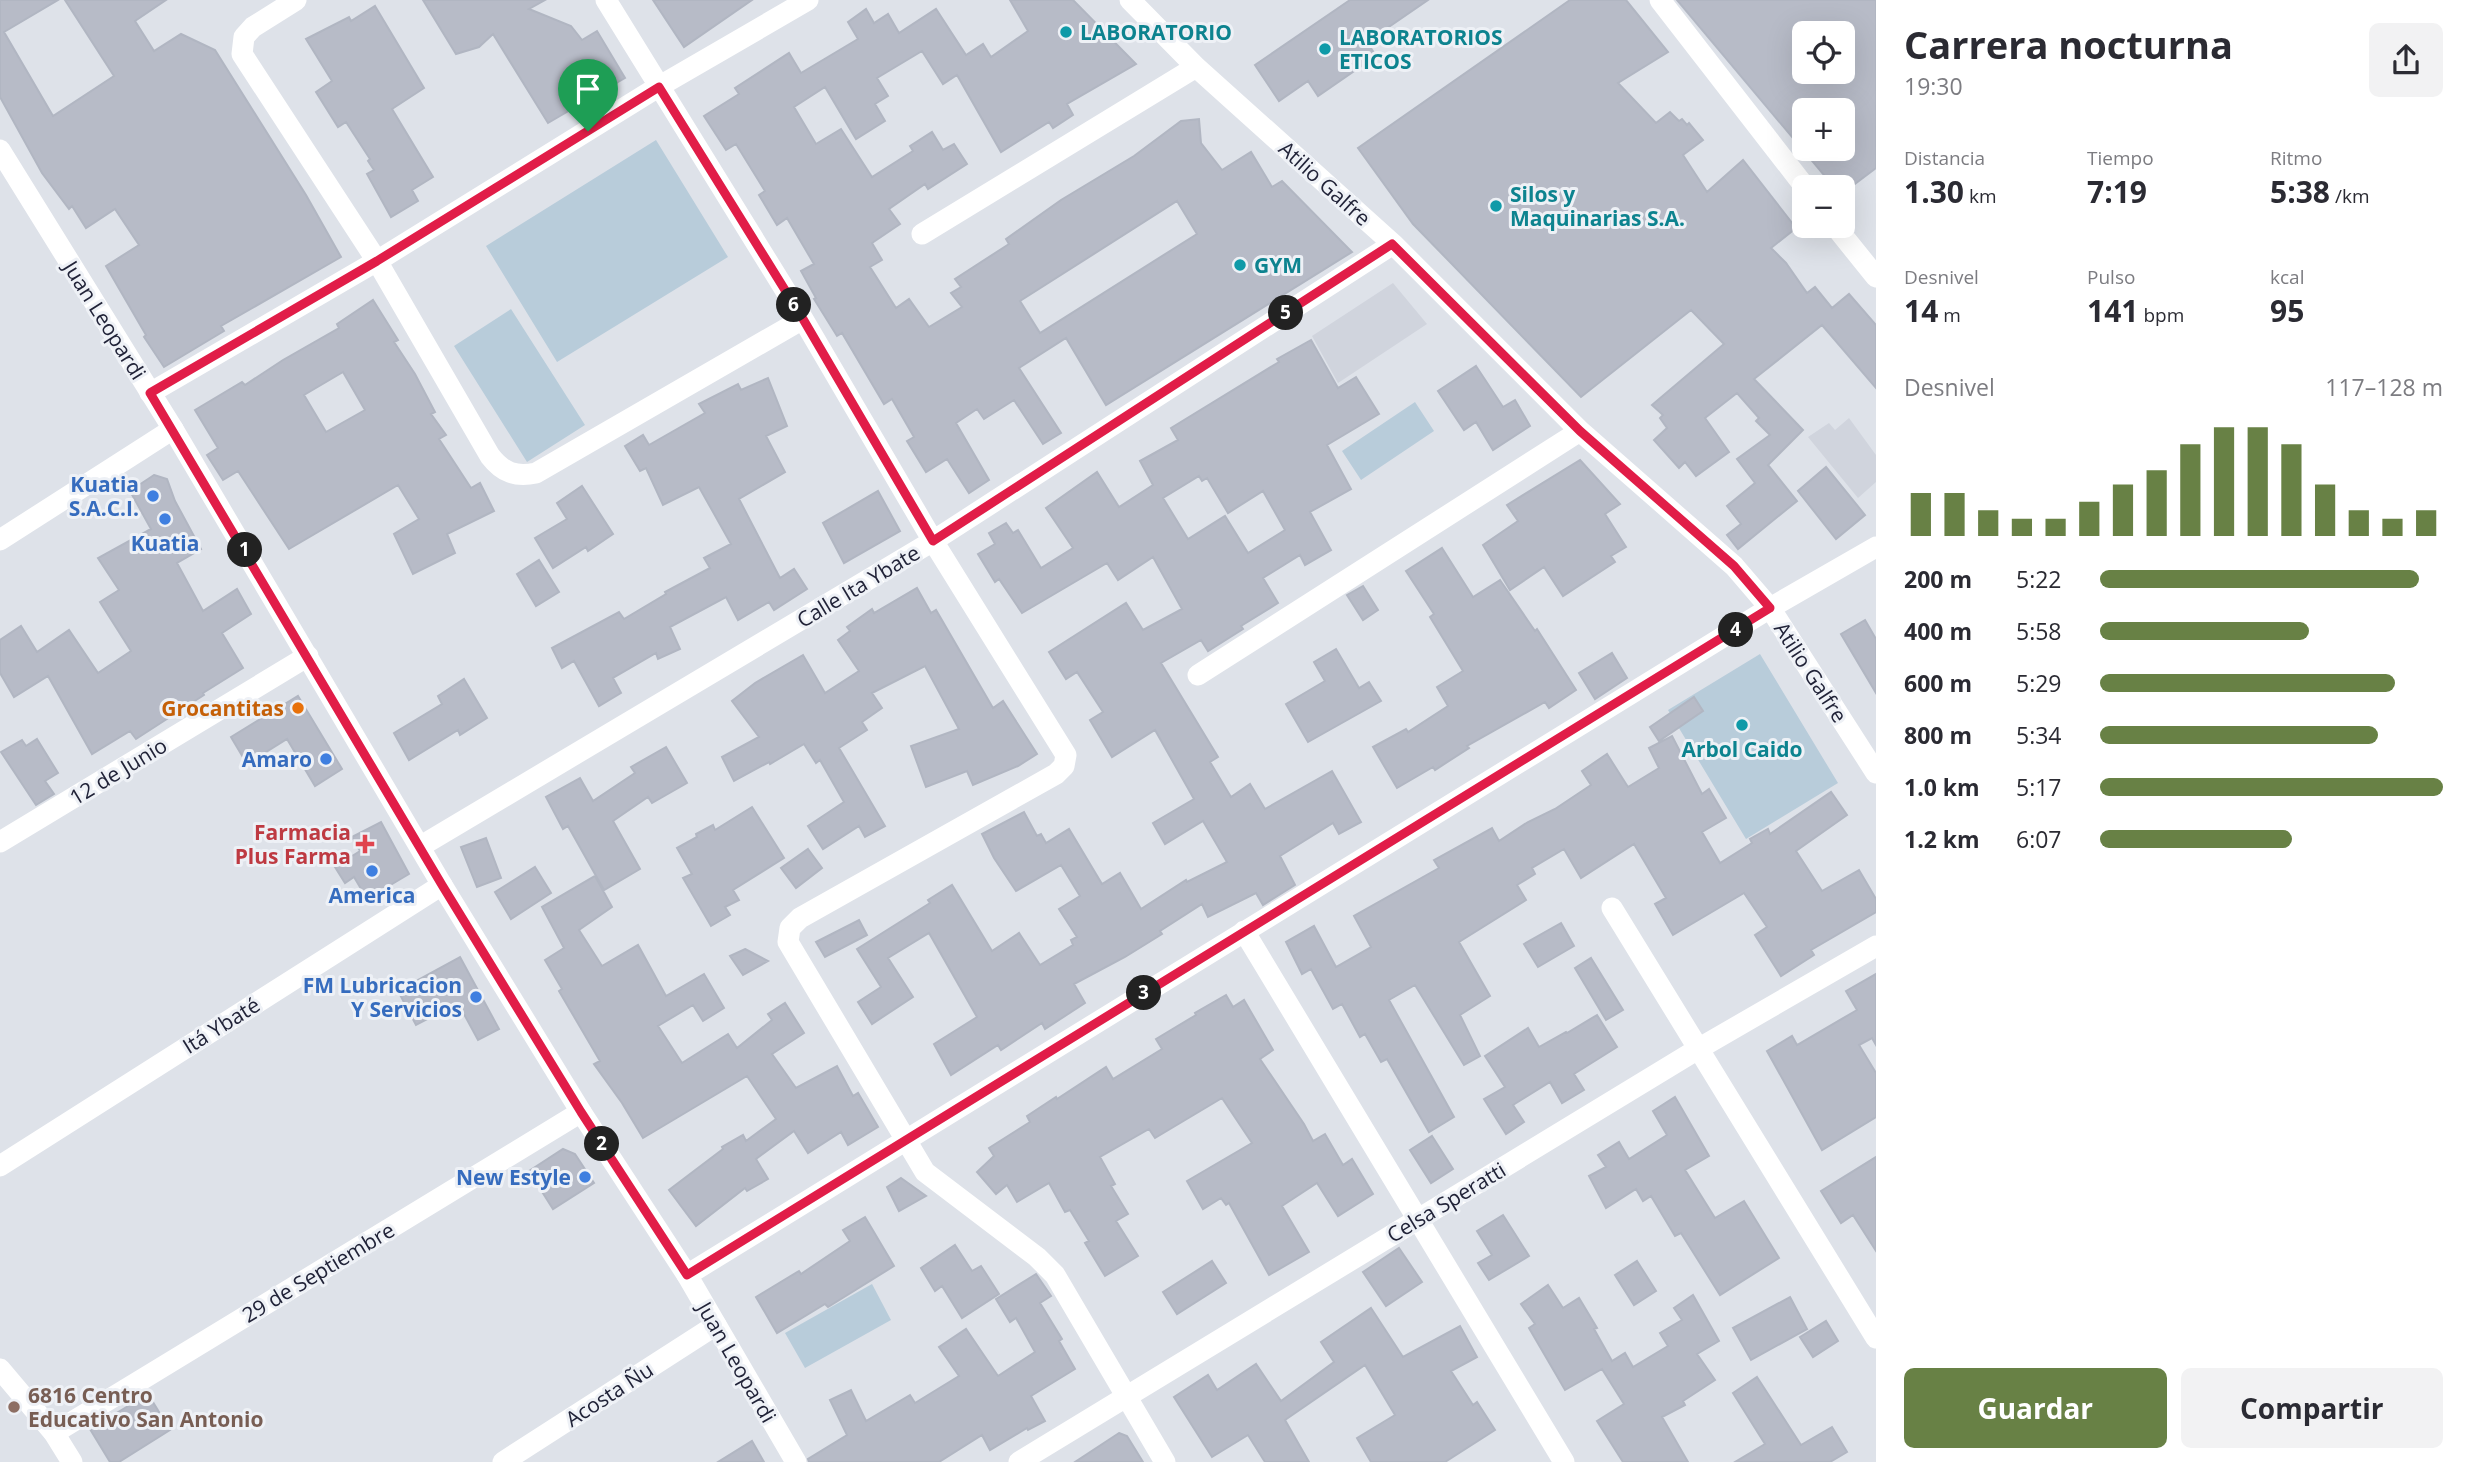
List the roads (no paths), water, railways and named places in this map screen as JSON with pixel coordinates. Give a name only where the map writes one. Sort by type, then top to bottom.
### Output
[{"type":"street","points":[[296,0],[253,27],[244,37],[242,54],[377,261],[490,456],[508,473],[522,476],[536,473],[803,319]]},
{"type":"street","points":[[606,0],[803,319],[933,541],[1066,755],[1064,765],[1056,774],[800,918],[790,928],[788,942],[925,1172],[1037,1257],[1055,1275],[1165,1462]]},
{"type":"street","points":[[150,393],[377,261],[659,87],[808,0]]},
{"type":"street","name":"Atilio Galfre","points":[[1130,0],[1196,68],[1392,244],[1580,431],[1734,566],[1770,608],[1876,773]]},
{"type":"street","points":[[1660,0],[1796,175]]},
{"type":"street","points":[[922,234],[1196,68]]},
{"type":"street","name":"Juan Leopardi","points":[[0,150],[173,429],[442,885],[581,1112],[687,1275],[796,1462]]},
{"type":"street","points":[[1845,238],[1876,277]]},
{"type":"street","name":"Calle Ita Ybate","points":[[421,846],[933,541],[1392,244]]},
{"type":"street","points":[[0,540],[173,429]]},
{"type":"street","points":[[1198,675],[1580,431]]},
{"type":"street","points":[[687,1275],[1770,608],[1876,547]]},
{"type":"street","name":"12 de Junio","points":[[0,842],[308,656]]},
{"type":"street","name":"Itá Ybaté","points":[[0,1166],[442,885]]},
{"type":"street","points":[[1612,908],[1876,1338]]},
{"type":"street","points":[[1244,931],[1564,1462]]},
{"type":"street","name":"Celsa Speratti","points":[[1019,1462],[1698,1049],[1876,946]]},
{"type":"street","name":"29 de Septiembre","points":[[54,1433],[581,1112]]},
{"type":"street","name":"Acosta Ñu","points":[[503,1462],[716,1325]]},
{"type":"street","points":[[0,1369],[54,1433],[72,1462]]},
{"type":"place","name":"LABORATORIO","points":[[1066,32]]},
{"type":"place","name":"LABORATORIOS ETICOS","points":[[1325,49]]},
{"type":"place","name":"Silos y Maquinarias S.A.","points":[[1496,206]]},
{"type":"place","name":"GYM","points":[[1240,265]]},
{"type":"place","name":"Kuatia S.A.C.I.","points":[[153,496]]},
{"type":"place","name":"Kuatia","points":[[165,519]]},
{"type":"place","name":"Grocantitas","points":[[298,708]]},
{"type":"place","name":"Arbol Caido","points":[[1742,725]]},
{"type":"place","name":"Amaro","points":[[326,759]]},
{"type":"place","name":"Farmacia Plus Farma","points":[[365,844]]},
{"type":"place","name":"America","points":[[372,871]]},
{"type":"place","name":"FM Lubricacion Y Servicios","points":[[476,997]]},
{"type":"place","name":"New Estyle","points":[[585,1177]]},
{"type":"place","name":"6816 Centro Educativo San Antonio","points":[[14,1407]]}]
